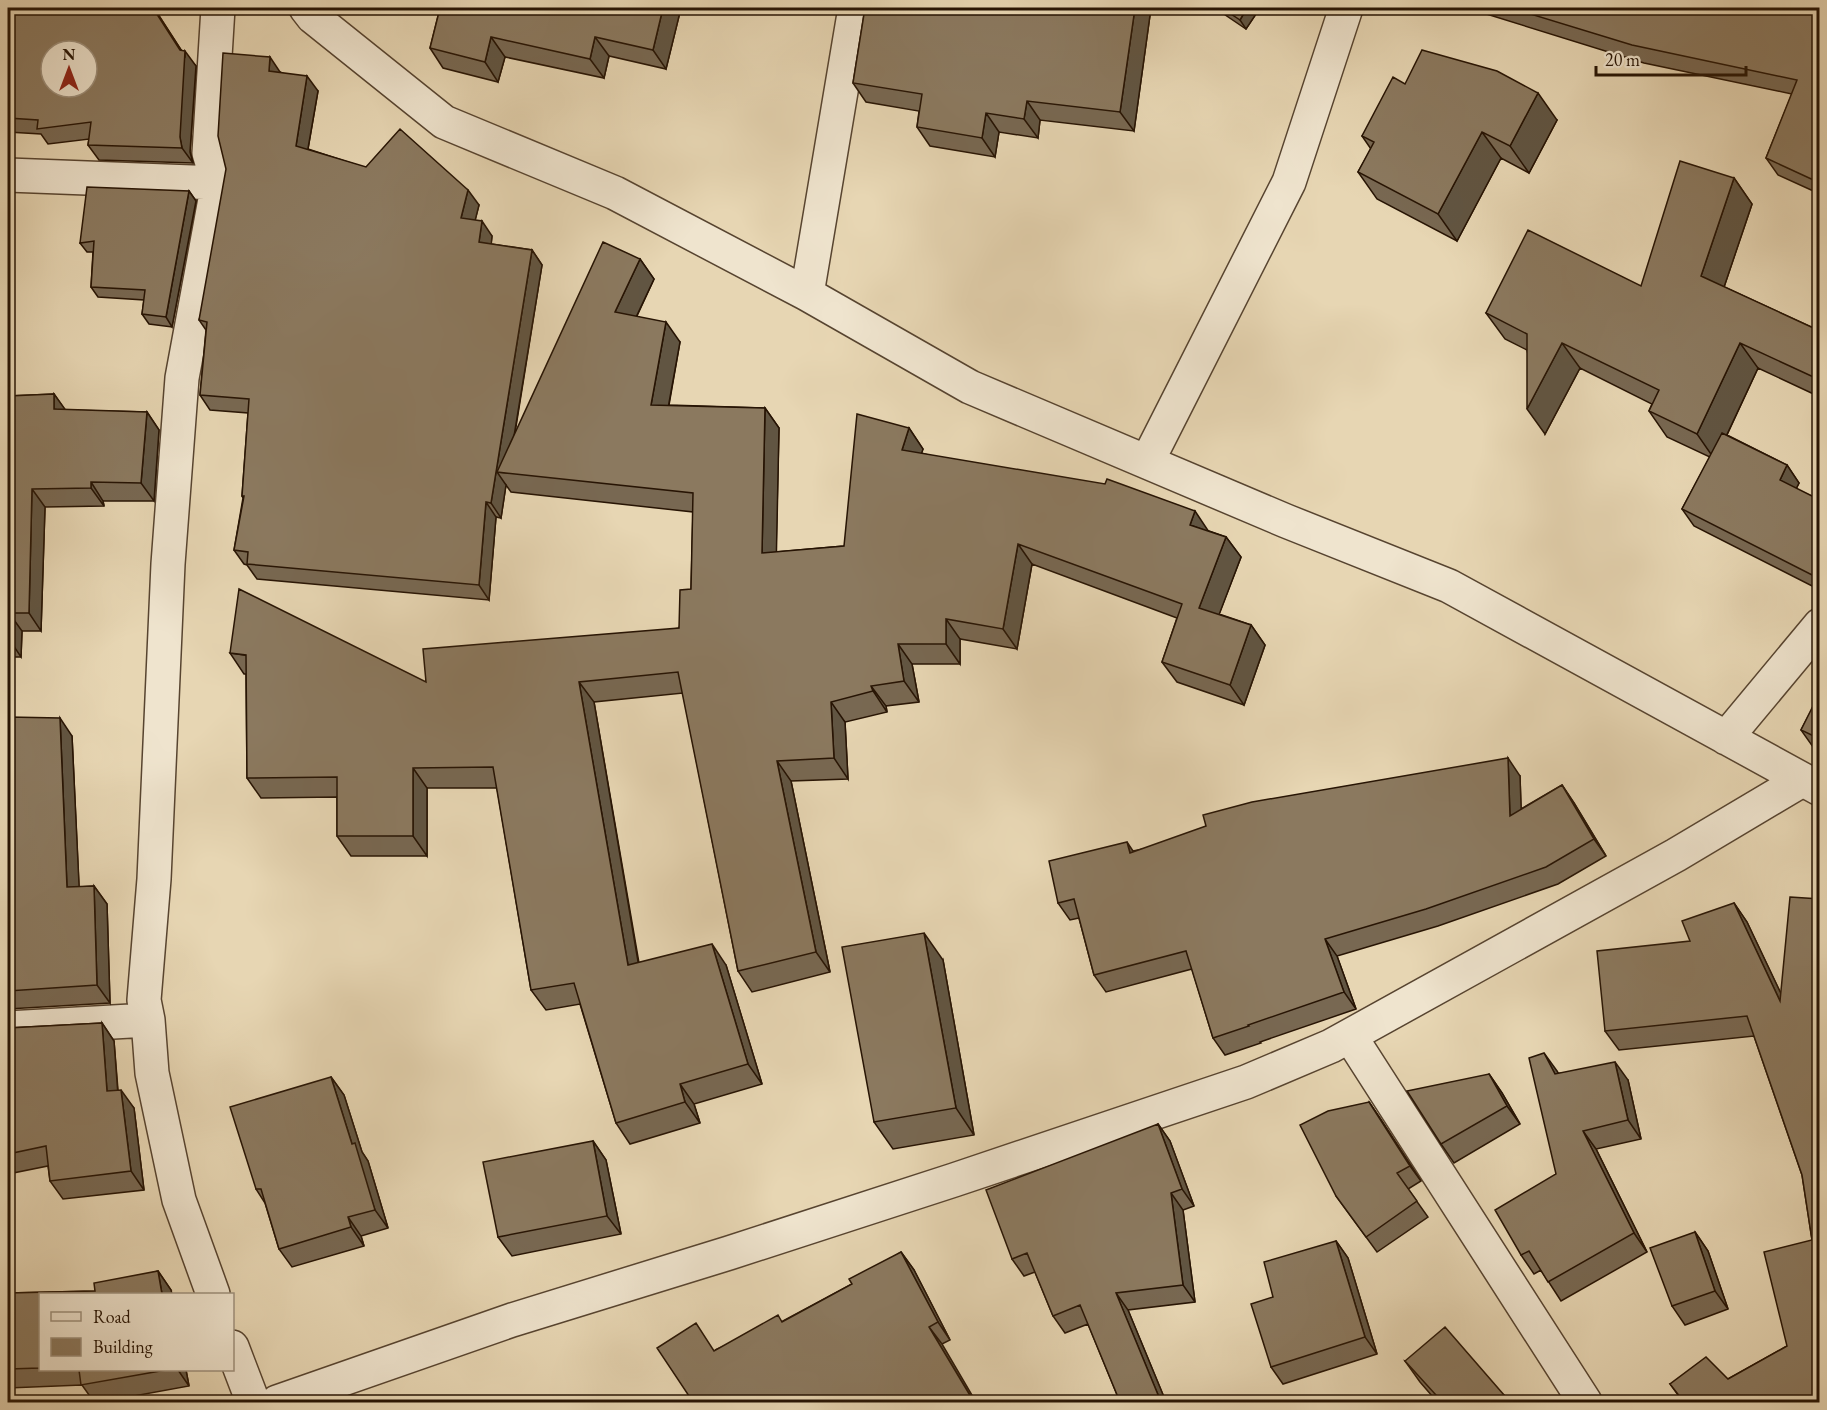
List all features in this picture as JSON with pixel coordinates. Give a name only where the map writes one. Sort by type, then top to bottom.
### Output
[{"type":"street","points":[[213,1293],[178,1200],[152,1073],[144,1000],[154,879],[168,564],[182,378],[218,183],[208,153],[218,8]]},
{"type":"street","points":[[306,8],[313,17],[444,122],[615,193],[807,294],[970,387],[1286,521],[1449,586],[1811,785]]},
{"type":"street","points":[[807,294],[855,8]]},
{"type":"street","points":[[1147,462],[1289,182],[1346,8]]},
{"type":"street","points":[[8,176],[218,183]]},
{"type":"street","points":[[1726,738],[1820,625]]},
{"type":"street","points":[[277,1402],[311,1397],[512,1320],[943,1184],[1234,1086],[1331,1046],[1676,855],[1811,785]]},
{"type":"street","points":[[8,1028],[148,1020]]},
{"type":"street","points":[[1350,1036],[1585,1402]]},
{"type":"street","points":[[234,1352],[253,1402]]},
{"type":"building","points":[[8,8],[153,8],[180,50],[185,51],[180,137],[182,148],[88,145],[91,122],[37,129],[38,120],[8,118]]},
{"type":"building","points":[[440,8],[663,8],[653,50],[595,37],[590,59],[491,37],[485,62],[430,48]]},
{"type":"building","points":[[865,8],[1135,8],[1120,112],[1027,101],[1024,119],[986,113],[982,138],[917,127],[922,94],[853,83]]},
{"type":"building","points":[[1222,8],[1247,8],[1240,20]]},
{"type":"building","points":[[1511,8],[1786,8],[1820,14],[1820,183],[1766,158],[1797,80],[1632,45]]},
{"type":"building","points":[[1422,50],[1497,71],[1538,93],[1510,146],[1482,132],[1438,214],[1358,172],[1374,142],[1362,136],[1393,77],[1405,84]]},
{"type":"building","points":[[223,53],[270,57],[269,71],[307,76],[296,146],[366,167],[400,129],[468,190],[461,218],[482,221],[479,242],[532,250],[491,503],[486,502],[479,585],[247,564],[248,552],[234,550],[244,496],[242,496],[249,399],[200,395],[207,322],[199,320],[226,169],[218,136]]},
{"type":"building","points":[[1680,161],[1734,178],[1701,276],[1820,331],[1820,380],[1740,343],[1697,434],[1649,411],[1659,390],[1562,343],[1527,409],[1527,334],[1486,313],[1528,230],[1641,286]]},
{"type":"building","points":[[87,187],[189,191],[166,317],[142,314],[145,290],[91,287],[94,241],[80,243]]},
{"type":"building","points":[[603,242],[640,259],[615,312],[666,322],[651,405],[765,408],[762,553],[844,546],[857,414],[909,428],[902,450],[1105,484],[1107,479],[1195,511],[1190,525],[1226,537],[1199,608],[1251,625],[1230,685],[1162,662],[1182,604],[1018,544],[1003,629],[946,619],[946,644],[898,644],[904,681],[871,686],[873,691],[831,702],[834,758],[777,761],[816,952],[738,971],[678,672],[579,682],[628,965],[712,944],[748,1064],[680,1084],[685,1102],[616,1123],[574,983],[531,990],[493,767],[413,768],[413,836],[337,836],[337,777],[247,778],[246,655],[230,653],[239,589],[426,682],[423,649],[679,628],[680,590],[691,589],[693,493],[497,472]]},
{"type":"building","points":[[54,394],[54,409],[147,412],[141,483],[91,482],[91,488],[32,489],[29,613],[9,613],[8,639],[8,396]]},
{"type":"building","points":[[1722,433],[1787,465],[1780,480],[1820,500],[1820,579],[1682,509]]},
{"type":"building","points":[[1820,694],[1820,739],[1801,730]]},
{"type":"building","points":[[8,717],[60,718],[67,887],[94,886],[97,985],[8,991]]},
{"type":"building","points":[[1508,758],[1510,816],[1562,785],[1594,839],[1546,867],[1426,909],[1325,939],[1344,992],[1213,1038],[1186,951],[1094,975],[1074,899],[1058,903],[1049,861],[1127,842],[1130,853],[1206,826],[1203,815],[1252,802]]},
{"type":"building","points":[[1790,897],[1820,899],[1820,1402],[1684,1402],[1670,1384],[1706,1357],[1728,1379],[1787,1346],[1764,1252],[1812,1240],[1802,1175],[1747,1016],[1605,1031],[1597,951],[1690,941],[1682,921],[1734,903],[1780,1001]]},
{"type":"building","points":[[924,933],[956,1108],[874,1122],[842,947]]},
{"type":"building","points":[[102,1023],[107,1091],[121,1090],[131,1171],[50,1181],[46,1146],[8,1154],[8,1028]]},
{"type":"building","points":[[1544,1053],[1555,1074],[1615,1062],[1628,1120],[1583,1131],[1634,1233],[1548,1282],[1529,1251],[1521,1255],[1495,1210],[1556,1174],[1529,1058]]},
{"type":"building","points":[[1489,1074],[1507,1106],[1441,1144],[1407,1091]]},
{"type":"building","points":[[331,1077],[352,1144],[355,1143],[375,1210],[348,1217],[351,1227],[279,1249],[261,1189],[256,1189],[230,1107]]},
{"type":"building","points":[[1369,1102],[1410,1166],[1397,1173],[1417,1201],[1366,1237],[1336,1196],[1300,1125],[1328,1111]]},
{"type":"building","points":[[1158,1124],[1182,1189],[1171,1193],[1183,1285],[1116,1293],[1161,1402],[1120,1402],[1080,1305],[1053,1316],[1027,1253],[1012,1259],[986,1190]]},
{"type":"building","points":[[593,1141],[607,1216],[498,1237],[483,1162]]},
{"type":"building","points":[[1695,1232],[1715,1291],[1672,1306],[1650,1248]]},
{"type":"building","points":[[1336,1241],[1365,1337],[1271,1367],[1251,1304],[1273,1297],[1264,1262]]},
{"type":"building","points":[[901,1252],[938,1322],[929,1327],[974,1402],[693,1402],[657,1348],[696,1323],[714,1351],[778,1315],[782,1322],[852,1284],[849,1279]]},
{"type":"building","points":[[158,1271],[162,1293],[39,1293],[39,1368],[8,1369],[8,1293],[95,1291],[94,1283]]},
{"type":"building","points":[[1445,1327],[1504,1395],[1496,1402],[1424,1402],[1436,1395],[1405,1361]]},
{"type":"building","points":[[79,1371],[160,1371],[81,1385]]}]
